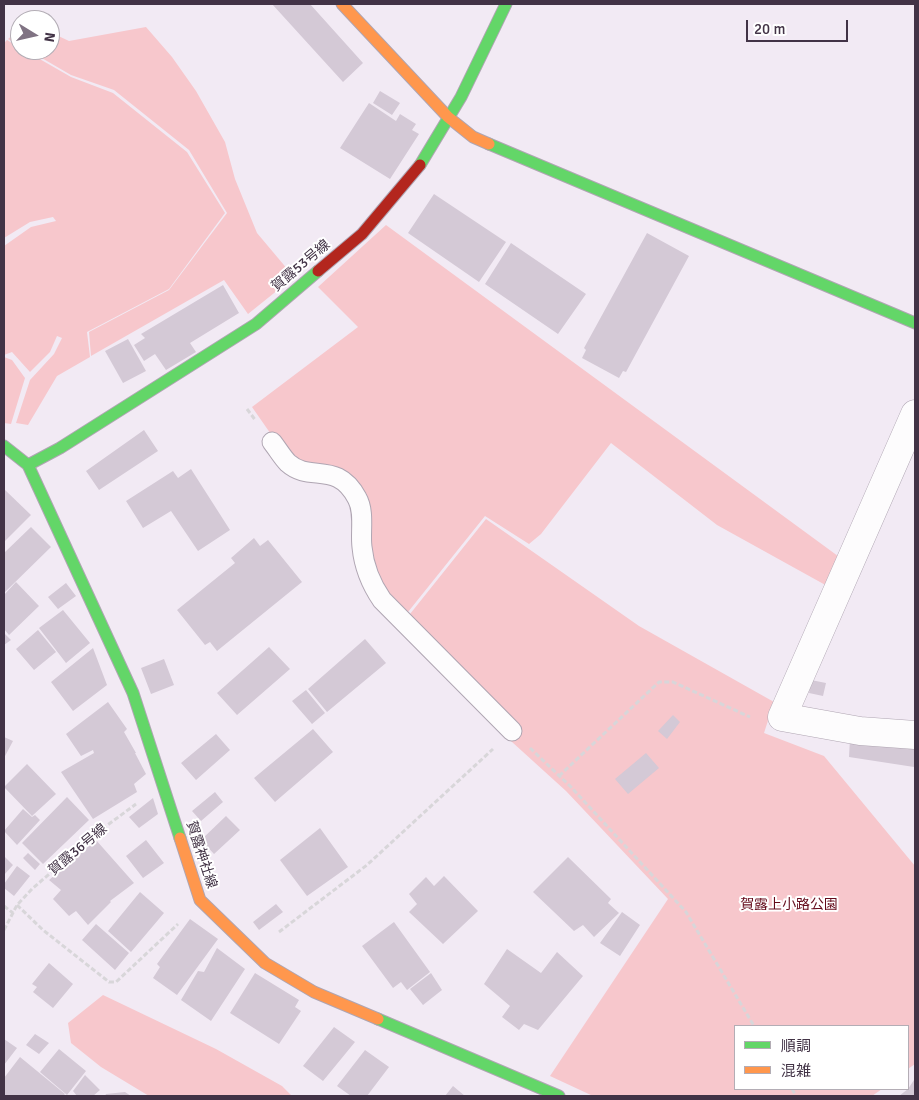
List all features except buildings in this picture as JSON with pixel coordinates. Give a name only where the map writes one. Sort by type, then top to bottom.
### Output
[{"type":"street","points":[[342,4],[448,117],[473,137],[915,323]]},
{"type":"street","name":"賀露53号線","points":[[28,465],[60,448],[256,324],[362,234],[415,173],[461,97],[506,4]]},
{"type":"street","points":[[915,414],[782,717],[860,732],[915,734]]},
{"type":"street","name":"賀露神社線","points":[[4,446],[28,465],[133,693],[200,900],[265,962],[314,992],[559,1096]]},
{"type":"lane","points":[[272,442],[289,464],[306,471],[330,474],[344,481],[358,499],[362,548],[369,580],[382,600],[512,731]]},
{"type":"path","points":[[559,776],[659,682],[673,682],[768,725],[782,717]]},
{"type":"path","points":[[253,951],[367,865],[512,731],[559,776],[686,912],[753,1025]]},
{"type":"path","name":"賀露36号線","points":[[4,930],[17,905],[32,888],[94,834],[134,805],[160,777]]},
{"type":"path","points":[[17,905],[43,930],[109,982],[116,982],[200,900]]},
{"type":"path","points":[[4,906],[13,913]]},
{"type":"green space","points":[[146,27],[172,57],[196,91],[225,142],[235,179],[257,233],[294,277],[248,314],[224,280],[91,356],[89,332],[169,290],[227,213],[189,150],[114,90],[71,75],[45,60],[60,60],[60,37],[69,41]]},
{"type":"green space","points":[[7,40],[10,42],[10,60],[41,60],[71,77],[113,93],[187,152],[225,213],[169,289],[87,332],[90,357],[57,376],[28,425],[16,423],[30,380],[54,354],[62,338],[57,336],[50,352],[30,372],[12,352],[4,355],[4,246],[31,227],[56,221],[53,217],[30,222],[4,238],[4,43]]},
{"type":"green space","points":[[386,225],[842,559],[829,587],[717,525],[611,443],[541,534],[529,544],[485,516],[404,617],[372,569],[364,506],[302,464],[275,440],[252,407],[358,327],[318,287]]},
{"type":"green space","points":[[4,357],[12,360],[25,378],[11,424],[4,423]]},
{"type":"green space","name":"賀露上小路公園","points":[[486,519],[639,626],[774,702],[764,733],[824,756],[915,866],[915,1064],[909,1068],[909,1025],[734,1025],[734,1090],[881,1090],[872,1096],[593,1096],[550,1076],[668,899],[566,791],[501,732],[406,619]]},
{"type":"green space","points":[[103,995],[216,1049],[282,1086],[292,1096],[149,1096],[101,1067],[71,1043],[68,1023]]},
{"type":"traffic: fast","points":[[420,165],[461,97],[506,4]]},
{"type":"traffic: fast","points":[[489,144],[915,323]]},
{"type":"traffic: fast","points":[[28,465],[60,448],[256,324],[318,271]]},
{"type":"traffic: fast","points":[[4,446],[28,465],[133,693],[180,838]]},
{"type":"traffic: fast","points":[[378,1019],[559,1096]]},
{"type":"traffic: slow","points":[[342,4],[448,117],[473,137],[489,144]]},
{"type":"traffic: slow","points":[[180,838],[200,900],[265,963],[314,992],[378,1019]]},
{"type":"traffic: jam","points":[[318,271],[362,234],[420,165]]}]
